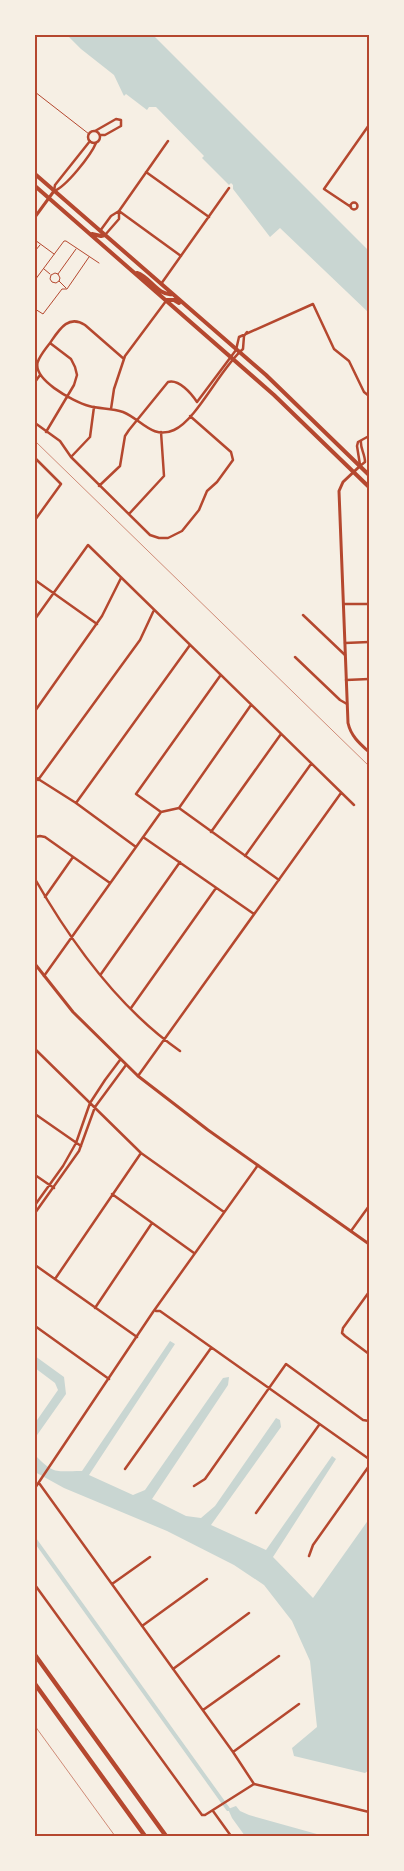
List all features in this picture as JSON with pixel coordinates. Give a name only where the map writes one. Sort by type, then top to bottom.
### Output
[{"type":"highway","points":[[35,1655],[166,1836]]},
{"type":"highway","points":[[35,1684],[145,1836]]},
{"type":"main road","points":[[35,174],[293,400],[369,474]]},
{"type":"main road","points":[[35,186],[274,395],[369,487]]},
{"type":"main road","points":[[89,234],[105,235]]},
{"type":"main road","points":[[135,273],[143,276],[162,293],[172,294]]},
{"type":"main road","points":[[166,300],[177,301],[195,317],[201,319]]},
{"type":"street","points":[[54,191],[55,185],[90,141],[89,134],[116,119],[121,120],[121,126],[106,135],[100,135],[95,131]]},
{"type":"street","points":[[351,206],[324,189],[369,125]]},
{"type":"street","points":[[35,217],[54,191],[60,189],[70,177],[99,140],[100,135]]},
{"type":"street","points":[[90,141],[96,142]]},
{"type":"street","points":[[100,231],[111,216],[119,211],[168,141]]},
{"type":"street","points":[[146,172],[209,217]]},
{"type":"street","points":[[161,284],[230,188]]},
{"type":"street","points":[[105,235],[119,219],[119,211]]},
{"type":"street","points":[[119,211],[181,256]]},
{"type":"street","points":[[111,409],[114,389],[124,359],[166,300]]},
{"type":"street","points":[[238,351],[239,337],[313,304],[334,349],[349,361],[364,392],[369,396]]},
{"type":"street","points":[[124,359],[85,325],[69,322],[64,325],[50,343],[39,359],[37,368],[40,375],[78,402],[127,413],[150,430],[161,432],[175,430],[190,416],[232,358],[245,347],[244,339],[247,332]]},
{"type":"street","points":[[46,432],[76,380],[75,366],[69,358],[50,343]]},
{"type":"street","points":[[35,356],[39,359]]},
{"type":"street","points":[[35,382],[40,375]]},
{"type":"street","points":[[100,486],[120,466],[125,436],[166,384],[170,381],[181,386],[198,403]]},
{"type":"street","points":[[71,456],[90,437],[94,407]]},
{"type":"street","points":[[35,423],[60,441],[71,456],[150,535],[162,538],[177,535],[185,529],[199,510],[207,490],[217,482],[233,460],[231,452],[190,416]]},
{"type":"street","points":[[129,514],[164,476],[161,432]]},
{"type":"street","points":[[360,466],[357,446],[360,441],[369,436]]},
{"type":"street","points":[[360,441],[365,462],[342,482],[339,491],[347,704],[350,729],[357,741],[369,752]]},
{"type":"street","points":[[35,458],[61,484],[35,520]]},
{"type":"street","points":[[35,619],[88,545],[354,805]]},
{"type":"street","points":[[35,710],[97,624],[121,577]]},
{"type":"street","points":[[35,580],[97,624]]},
{"type":"street","points":[[344,604],[369,604]]},
{"type":"street","points":[[38,780],[140,640],[154,610]]},
{"type":"street","points":[[303,616],[345,655]]},
{"type":"street","points":[[345,643],[369,642]]},
{"type":"street","points":[[76,804],[190,644]]},
{"type":"street","points":[[295,657],[340,700],[347,704]]},
{"type":"street","points":[[161,812],[136,794],[221,675]]},
{"type":"street","points":[[346,680],[369,679]]},
{"type":"street","points":[[44,976],[161,812],[180,808],[251,705]]},
{"type":"street","points":[[211,832],[281,734]]},
{"type":"street","points":[[245,856],[311,764]]},
{"type":"street","points":[[35,777],[136,847]]},
{"type":"street","points":[[138,1076],[341,793]]},
{"type":"street","points":[[180,808],[279,880]]},
{"type":"street","points":[[35,838],[45,837],[110,883]]},
{"type":"street","points":[[143,837],[254,914]]},
{"type":"street","points":[[45,897],[73,857]]},
{"type":"street","points":[[101,974],[180,862]]},
{"type":"street","points":[[35,879],[72,937],[101,974],[132,1008],[164,1039],[180,1051]]},
{"type":"street","points":[[132,1008],[216,888]]},
{"type":"street","points":[[35,964],[73,1012],[138,1076],[162,1096],[369,1244]]},
{"type":"street","points":[[35,1048],[141,1153],[224,1212]]},
{"type":"street","points":[[35,1205],[76,1143],[90,1103],[120,1060]]},
{"type":"street","points":[[35,1213],[54,1188],[81,1146],[95,1107],[126,1065]]},
{"type":"street","points":[[35,1114],[81,1146]]},
{"type":"street","points":[[55,1279],[141,1153]]},
{"type":"street","points":[[35,1488],[137,1337],[258,1165]]},
{"type":"street","points":[[35,1175],[54,1188]]},
{"type":"street","points":[[112,1194],[195,1253]]},
{"type":"street","points":[[351,1231],[369,1206]]},
{"type":"street","points":[[95,1308],[152,1223]]},
{"type":"street","points":[[35,1264],[137,1337]]},
{"type":"street","points":[[369,1292],[343,1328],[342,1333],[369,1354]]},
{"type":"street","points":[[156,1311],[160,1311],[369,1459]]},
{"type":"street","points":[[35,1326],[109,1379]]},
{"type":"street","points":[[125,1469],[212,1348]]},
{"type":"street","points":[[194,1486],[204,1479],[286,1364],[363,1420],[369,1420]]},
{"type":"street","points":[[256,1513],[319,1425]]},
{"type":"street","points":[[309,1556],[313,1545],[369,1466]]},
{"type":"street","points":[[39,1483],[203,1710],[254,1784],[369,1812]]},
{"type":"street","points":[[112,1584],[150,1558]]},
{"type":"street","points":[[142,1626],[207,1579]]},
{"type":"street","points":[[35,1585],[199,1811],[205,1815],[254,1784]]},
{"type":"street","points":[[173,1669],[249,1613]]},
{"type":"street","points":[[203,1710],[279,1656]]},
{"type":"street","points":[[233,1752],[299,1704]]},
{"type":"street","points":[[213,1811],[231,1836]]},
{"type":"lane","points":[[35,92],[89,134]]},
{"type":"lane","points":[[35,240],[54,254]]},
{"type":"lane","points":[[35,280],[64,241],[98,263]]},
{"type":"lane","points":[[35,251],[40,244]]},
{"type":"lane","points":[[58,274],[76,248]]},
{"type":"lane","points":[[35,309],[43,314],[62,289],[66,288],[89,256]]},
{"type":"lane","points":[[43,269],[51,275]]},
{"type":"lane","points":[[51,275],[58,274]]},
{"type":"lane","points":[[58,274],[59,281],[66,288]]},
{"type":"lane","points":[[51,275],[50,279],[52,282],[56,283],[59,281]]},
{"type":"shaded area","points":[[67,35],[153,35],[369,251],[369,313],[280,228],[270,237],[233,189],[233,185],[231,183],[229,185],[202,158],[204,156],[156,107],[149,107],[147,110],[126,94],[124,96],[114,75],[81,49]]},
{"type":"shaded area","points":[[170,1341],[175,1344],[89,1475],[133,1495],[145,1490],[223,1378],[229,1377],[228,1385],[152,1499],[186,1516],[201,1518],[215,1506],[276,1418],[280,1420],[281,1427],[211,1525],[266,1550],[332,1456],[336,1459],[273,1557],[313,1598],[369,1519],[369,1770],[365,1773],[294,1756],[292,1748],[317,1727],[310,1661],[292,1621],[264,1585],[234,1565],[167,1531],[64,1488],[35,1472],[35,1455],[51,1469],[82,1471]]},
{"type":"shaded area","points":[[35,1356],[64,1377],[66,1394],[35,1438],[35,1423],[58,1390],[55,1383],[35,1368]]},
{"type":"shaded area","points":[[236,1806],[240,1811],[249,1815],[324,1836],[245,1836],[228,1809]]},
{"type":"waterway","points":[[35,1540],[228,1809]]},
{"type":"railway","points":[[35,441],[369,766]]},
{"type":"railway","points":[[35,1726],[115,1836]]}]
